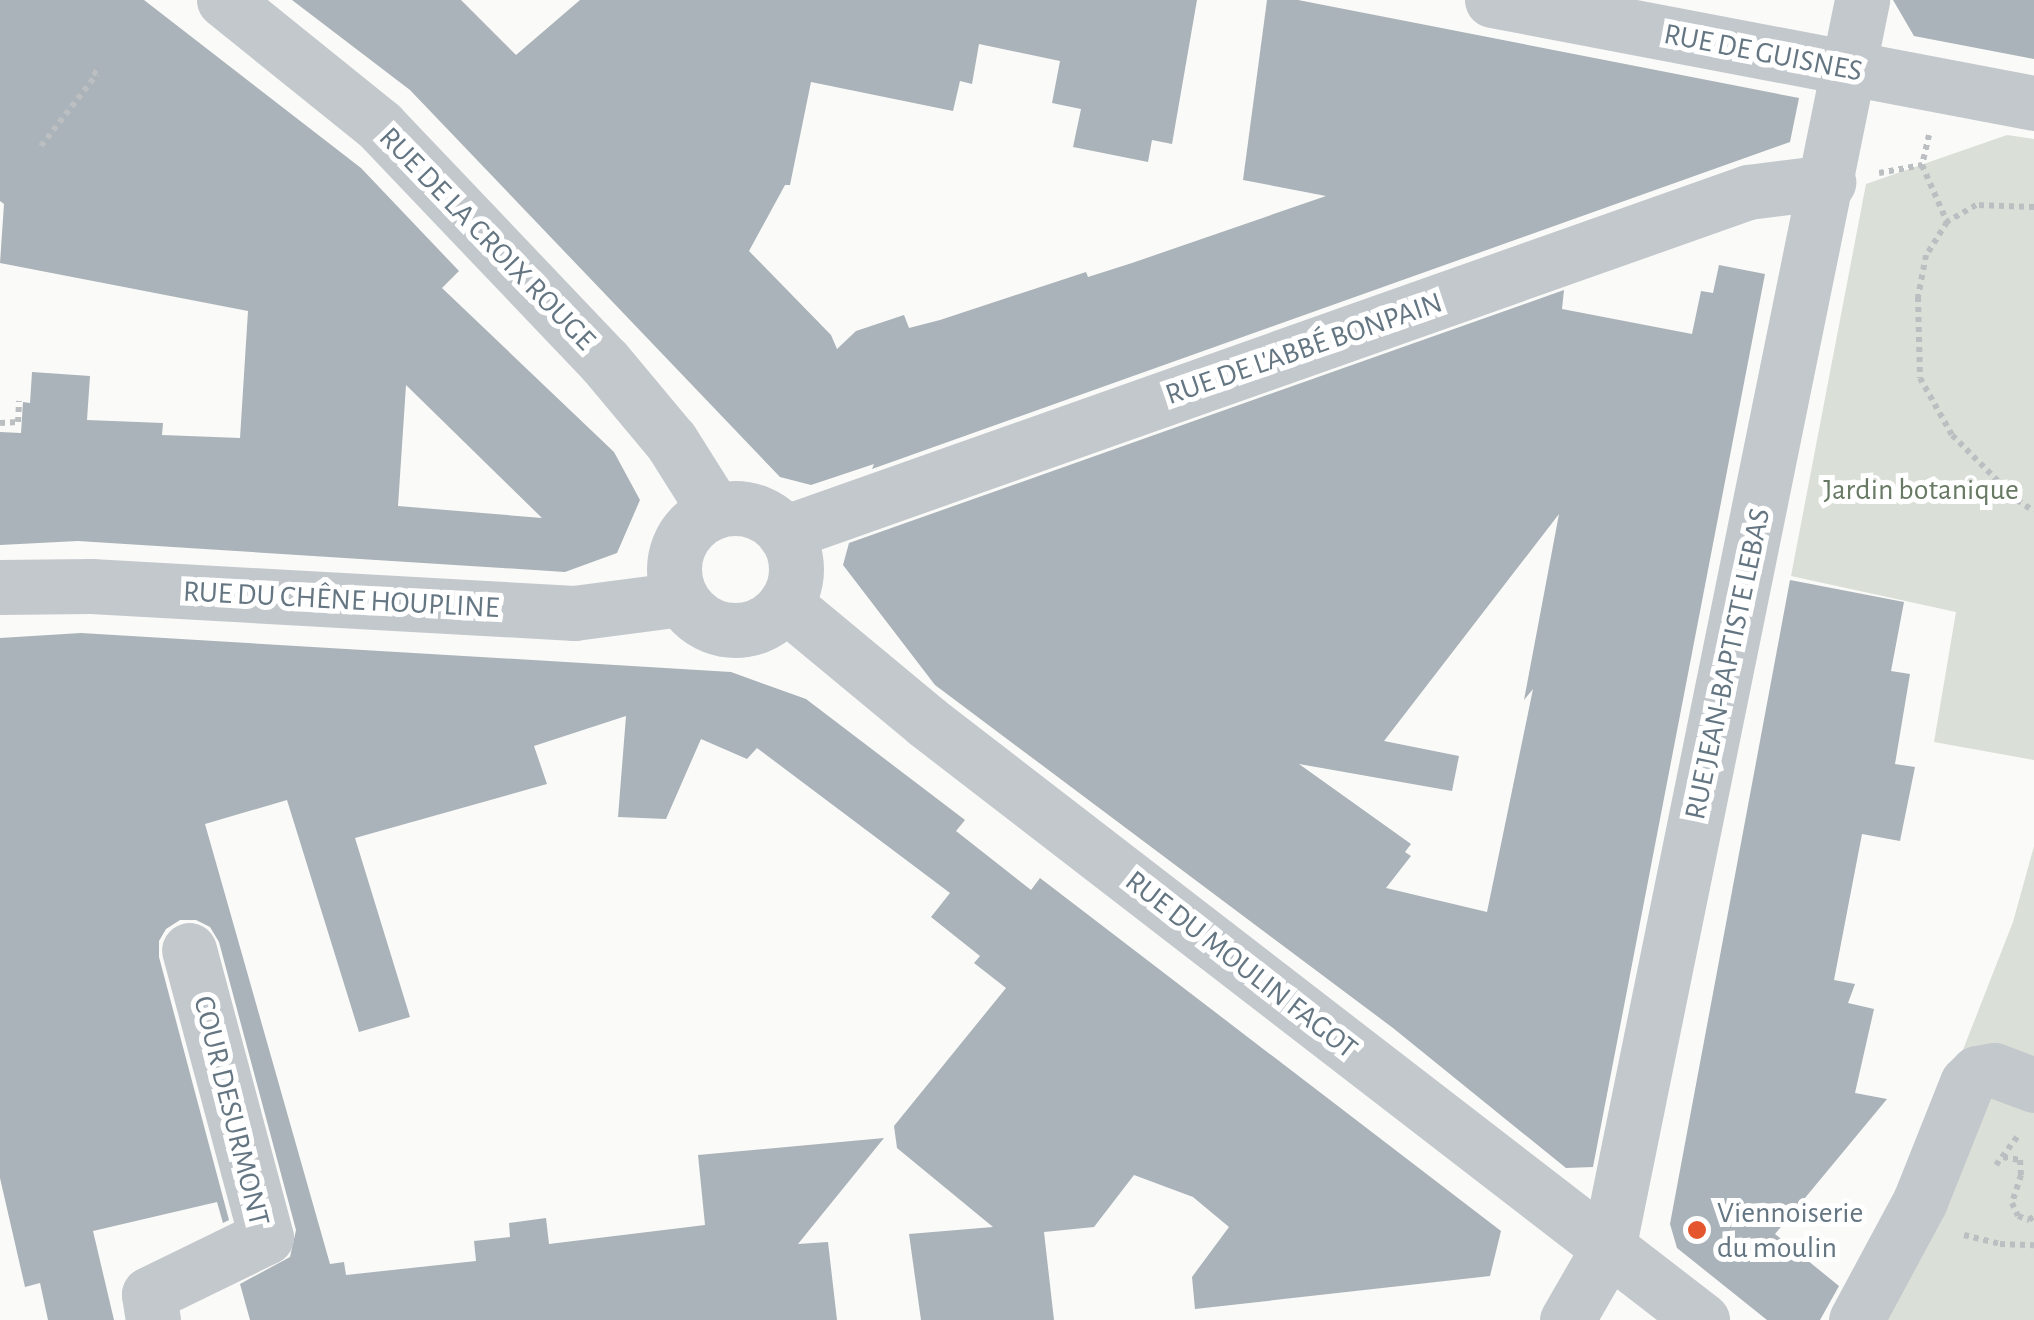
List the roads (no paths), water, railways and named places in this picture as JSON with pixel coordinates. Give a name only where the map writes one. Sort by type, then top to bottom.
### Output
[{"type":"street","name":"RUE DE LA CROIX ROUGE","points":[[224,0],[380,126],[604,361],[671,441],[715,511]]},
{"type":"street","name":"RUE DE GUISNES","points":[[1492,0],[2034,104]]},
{"type":"street","name":"RUE JEAN-BAPTISTE LEBAS","points":[[1562,1320],[1608,1249],[1862,0]]},
{"type":"street","name":"RUE DE L'ABBÉ BONPAIN","points":[[784,532],[1748,192],[1828,182]]},
{"type":"street","points":[[731,508],[757,512],[784,532],[792,547],[796,572],[785,604],[766,622],[732,630],[707,623],[681,599],[674,574],[678,548],[692,526],[715,511],[731,508]]},
{"type":"street","name":"RUE DU CHÊNE HOUPLINE","points":[[0,587],[91,586],[574,614],[681,599]]},
{"type":"street","name":"RUE DU MOULIN FAGOT","points":[[785,604],[926,722],[1702,1320]]},
{"type":"street","name":"COUR DESURMONT","points":[[152,1320],[149,1294],[266,1237],[189,950]]},
{"type":"street","points":[[1856,1320],[1920,1201],[1966,1083],[1977,1073],[1994,1070],[2034,1085]]},
{"type":"place","name":"Viennoiserie du moulin","points":[[1697,1230]]},
{"type":"park label","name":"Jardin botanique","points":[[1921,490]]}]
